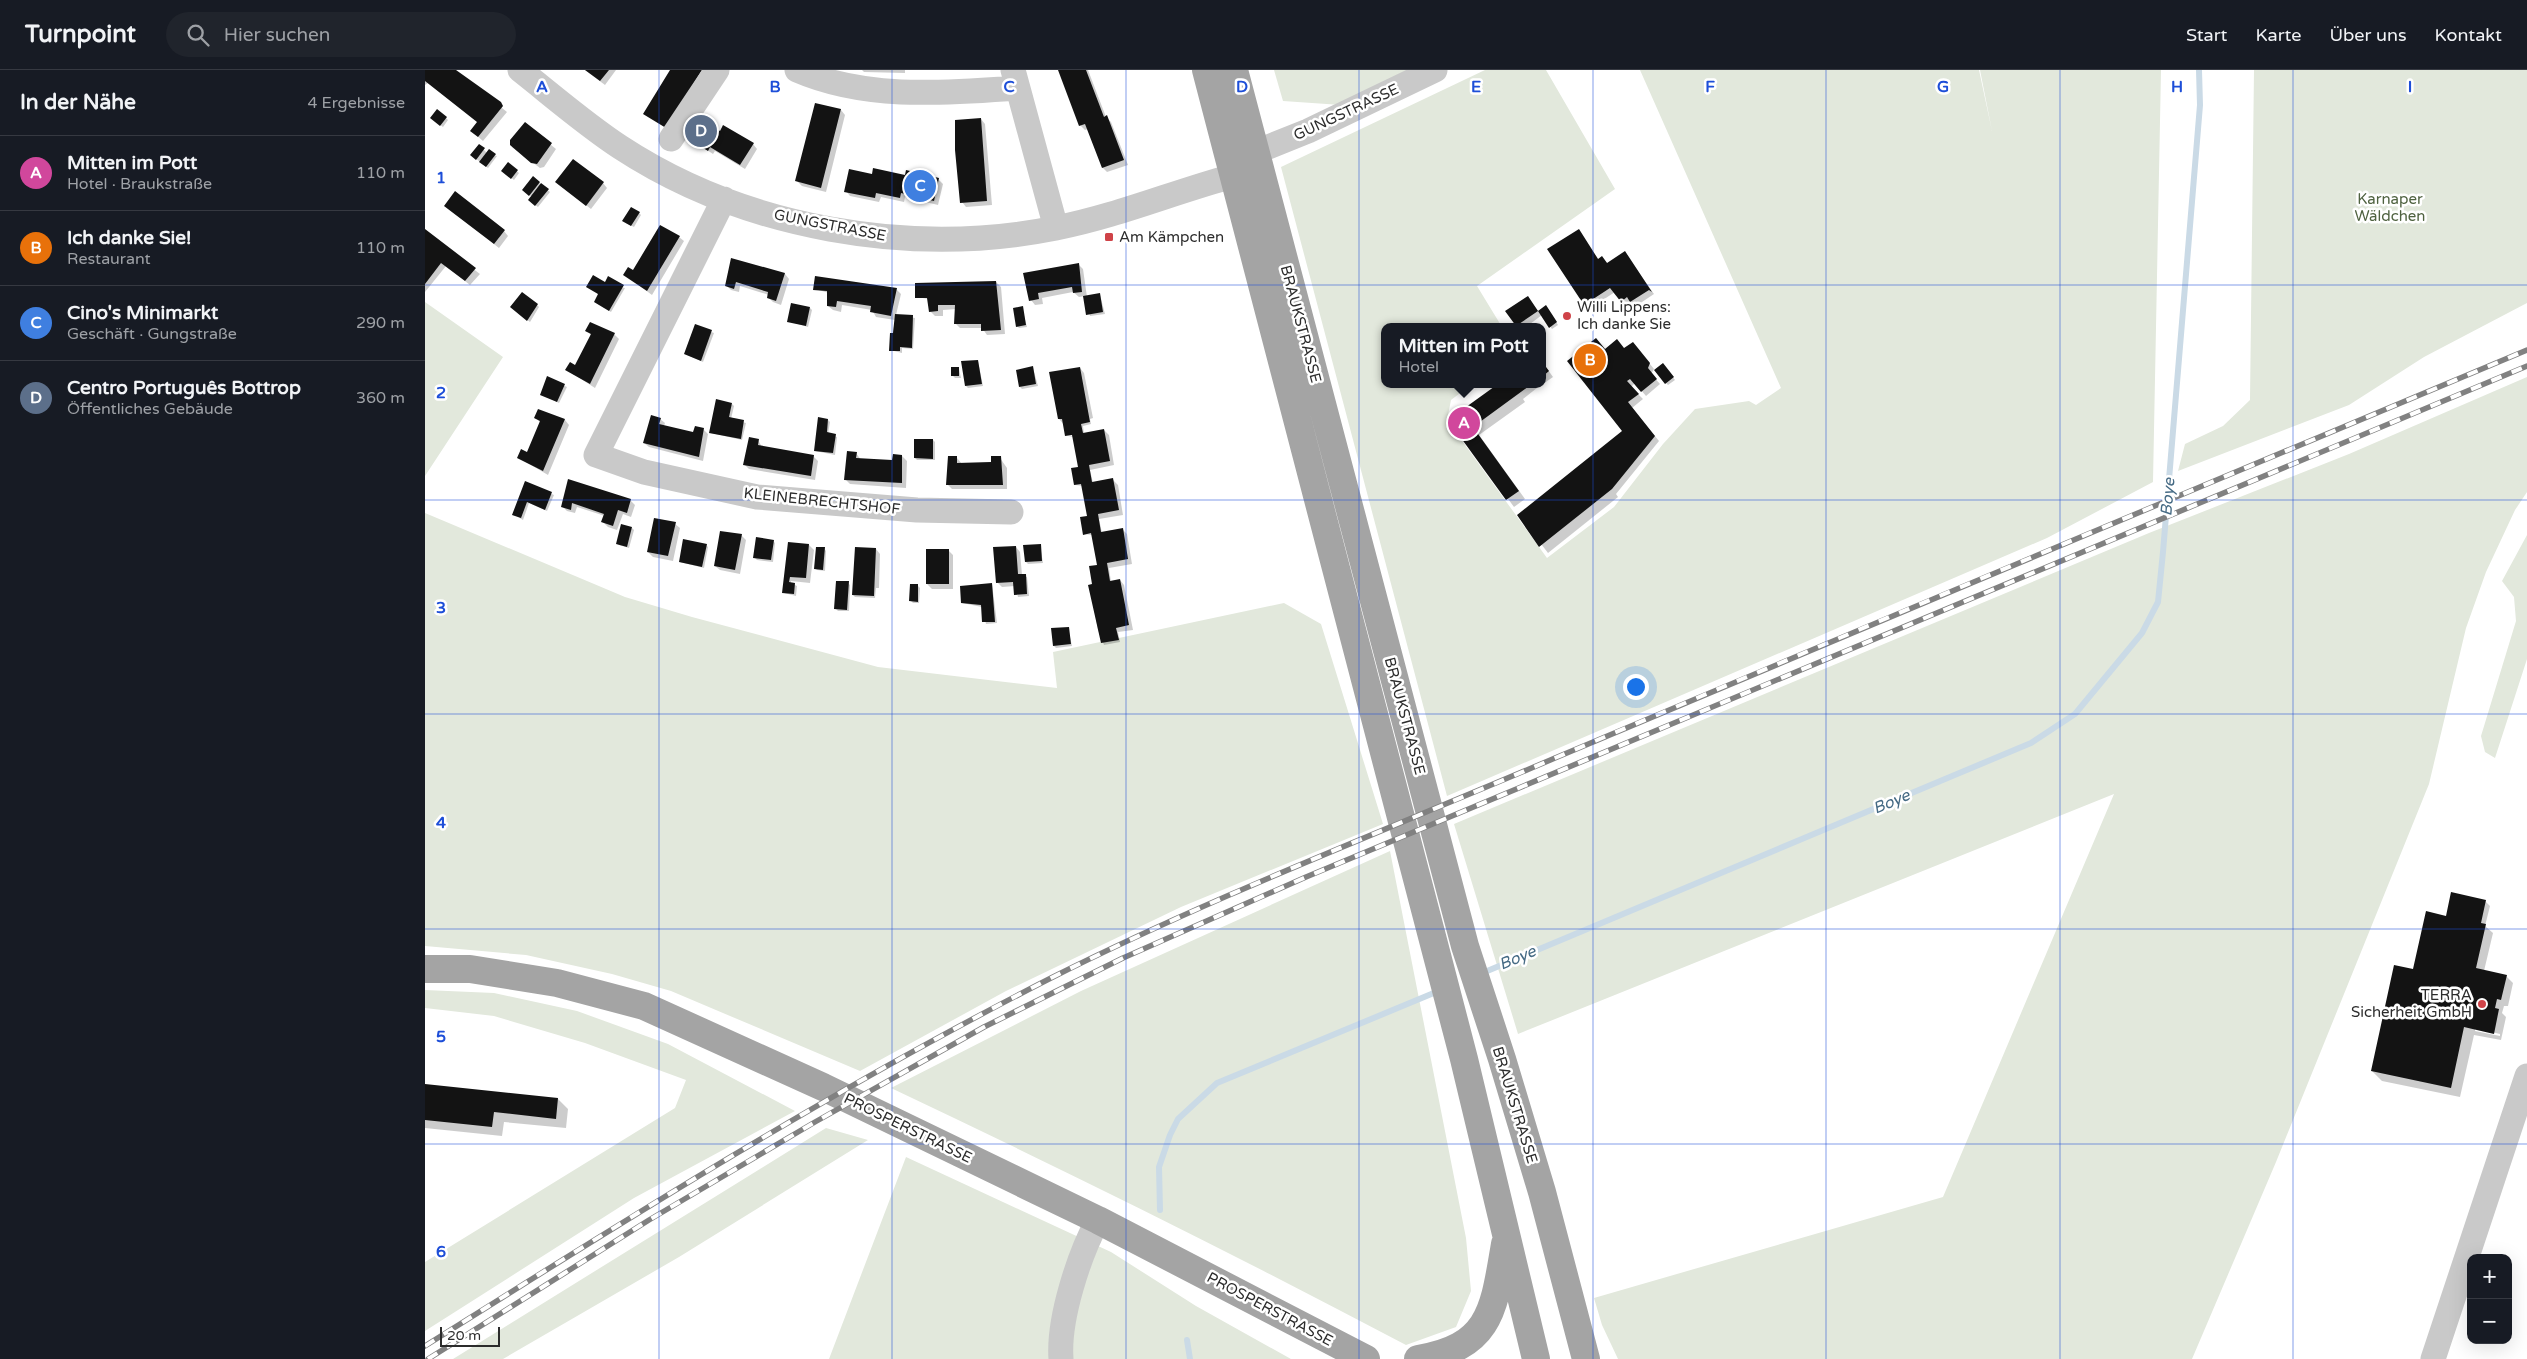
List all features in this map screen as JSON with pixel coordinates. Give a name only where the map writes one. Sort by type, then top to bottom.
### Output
[{"type":"main road","name":"BRAUKSTRASSE","points":[[1206,70],[1453,1016],[1536,1359]]},
{"type":"main road","name":"BRAUKSTRASSE","points":[[1234,70],[1465,946],[1483,1006],[1502,1059],[1542,1192],[1586,1359]]},
{"type":"main road","name":"PROSPERSTRASSE","points":[[425,969],[470,969],[557,982],[644,1006],[823,1087],[1098,1220],[1366,1359]]},
{"type":"main road","points":[[1418,1359],[1456,1349],[1472,1338],[1482,1325],[1495,1298],[1507,1233]]},
{"type":"street","name":"GUNGSTRASSE","points":[[519,70],[621,147],[688,184],[724,199],[775,216],[861,234],[898,238],[1005,236],[1056,228],[1116,214],[1233,176]]},
{"type":"street","points":[[671,139],[717,70]]},
{"type":"street","points":[[797,70],[854,86],[903,93],[950,93],[1015,79],[1056,228]]},
{"type":"street","name":"GUNGSTRASSE","points":[[1256,152],[1308,131],[1435,70]]},
{"type":"street","name":"KLEINEBRECHTSHOF","points":[[724,199],[595,455],[644,472],[757,497],[917,510],[1011,512]]},
{"type":"street","points":[[2433,1359],[2527,1076]]},
{"type":"street","points":[[1061,1359],[1062,1331],[1067,1306],[1091,1232],[1098,1220]]},
{"type":"green space","points":[[1274,70],[1414,70],[1341,105],[1283,101]]},
{"type":"green space","points":[[1485,70],[1546,70],[1615,189],[1477,286],[1500,323],[1381,323],[1381,388],[1467,388],[1451,400],[1447,420],[1547,558],[1614,507],[1663,444],[1695,409],[1749,401],[1756,405],[1781,388],[1640,70],[1979,70],[1992,131],[1980,70],[2161,70],[2153,482],[2047,538],[1447,796],[1281,167]]},
{"type":"green space","name":"Karnaper Wäldchen","points":[[2254,70],[2527,70],[2527,303],[2424,357],[2349,405],[2178,471],[2185,444],[2223,426],[2250,400]]},
{"type":"green space","points":[[425,302],[503,357],[425,476]]},
{"type":"green space","points":[[2527,377],[2527,492],[2515,510],[2486,572],[2466,628],[2429,784],[2276,1162],[2192,1359],[1618,1359],[1602,1325],[1594,1298],[1943,1197],[2114,794],[1518,1034],[1454,824],[2149,533],[2349,454]]},
{"type":"green space","points":[[425,513],[625,597],[692,617],[878,667],[1057,688],[1053,652],[1284,603],[1321,624],[1383,824],[1181,907],[1006,991],[860,1071],[671,991],[612,974],[526,955],[425,946]]},
{"type":"green space","points":[[2527,535],[2527,659],[2495,758],[2485,752],[2481,736],[2516,621],[2514,597],[2502,581]]},
{"type":"green space","points":[[1390,851],[1466,1238],[1471,1291],[1456,1327],[1406,1345],[1150,1214],[891,1088],[1081,991]]},
{"type":"green space","points":[[425,990],[494,993],[577,1011],[668,1044],[795,1111],[634,1198],[425,1331],[425,1262],[675,1108],[686,1080],[585,1043],[494,1016],[425,1008]]},
{"type":"green space","points":[[826,1128],[868,1140],[679,1257],[503,1359],[453,1359]]},
{"type":"green space","points":[[906,1157],[1111,1252],[1196,1306],[1291,1359],[829,1359]]},
{"type":"building","points":[[425,70],[456,70],[501,102],[503,106],[478,137],[470,131],[477,122],[425,81]]},
{"type":"building","points":[[585,70],[609,70],[600,81]]},
{"type":"building","points":[[670,70],[702,70],[666,128],[643,114]]},
{"type":"building","points":[[1058,70],[1086,70],[1104,117],[1107,115],[1124,160],[1102,168],[1085,124],[1079,126]]},
{"type":"building","points":[[815,103],[841,109],[821,188],[795,181]]},
{"type":"building","points":[[437,109],[447,117],[440,126],[430,118]]},
{"type":"building","points":[[981,118],[987,201],[960,203],[955,150],[955,120]]},
{"type":"building","points":[[699,119],[720,131],[723,125],[754,143],[740,165],[710,147],[708,151],[687,138]]},
{"type":"building","points":[[525,122],[552,143],[537,164],[531,163],[510,145],[510,140]]},
{"type":"building","points":[[479,144],[485,148],[476,160],[470,155]]},
{"type":"building","points":[[489,149],[496,154],[486,167],[479,162]]},
{"type":"building","points":[[573,159],[604,182],[586,206],[555,182]]},
{"type":"building","points":[[508,162],[518,170],[511,179],[501,171]]},
{"type":"building","points":[[873,168],[905,175],[906,170],[939,178],[934,201],[901,193],[900,198],[876,193],[875,198],[844,192],[849,169],[872,174]]},
{"type":"building","points":[[533,176],[540,182],[529,196],[522,190]]},
{"type":"building","points":[[541,183],[549,189],[535,206],[528,200]]},
{"type":"building","points":[[455,191],[505,230],[494,244],[444,206]]},
{"type":"building","points":[[631,207],[640,212],[631,226],[622,221]]},
{"type":"building","points":[[660,225],[680,236],[647,291],[623,275],[628,267],[633,270]]},
{"type":"building","points":[[425,229],[476,268],[465,281],[441,263],[425,284]]},
{"type":"building","points":[[1579,229],[1598,259],[1602,256],[1607,263],[1625,251],[1652,292],[1649,290],[1630,302],[1627,297],[1621,302],[1610,288],[1584,305],[1547,249]]},
{"type":"building","points":[[731,258],[785,273],[776,301],[767,298],[768,292],[736,282],[734,289],[725,286]]},
{"type":"building","points":[[1079,263],[1082,292],[1073,293],[1072,287],[1038,293],[1039,299],[1029,301],[1023,273]]},
{"type":"building","points":[[593,275],[605,282],[608,276],[624,285],[609,311],[594,302],[598,294],[586,287]]},
{"type":"building","points":[[815,276],[897,288],[891,316],[870,312],[871,306],[837,301],[836,307],[827,306],[827,291],[813,290]]},
{"type":"building","points":[[996,281],[1001,330],[981,331],[981,324],[954,324],[955,305],[938,305],[938,311],[929,312],[927,298],[915,298],[915,283]]},
{"type":"building","points":[[522,292],[538,304],[527,321],[510,307]]},
{"type":"building","points":[[1100,293],[1103,312],[1086,315],[1083,296]]},
{"type":"building","points":[[1528,296],[1538,311],[1520,323],[1514,323],[1505,311]]},
{"type":"building","points":[[791,303],[810,307],[806,326],[787,322]]},
{"type":"building","points":[[1546,305],[1557,322],[1549,328],[1538,311]]},
{"type":"building","points":[[1023,306],[1026,325],[1016,327],[1013,308]]},
{"type":"building","points":[[895,314],[913,315],[912,348],[900,347],[900,351],[889,351],[890,333],[893,333]]},
{"type":"building","points":[[590,322],[615,333],[590,384],[565,370],[570,362],[575,365],[591,334],[585,331]]},
{"type":"building","points":[[695,324],[712,330],[701,361],[684,354]]},
{"type":"building","points":[[1596,338],[1605,349],[1617,339],[1624,348],[1633,342],[1650,363],[1648,368],[1657,379],[1641,392],[1630,379],[1627,381],[1639,394],[1628,402],[1655,436],[1612,489],[1539,547],[1517,515],[1622,431],[1567,361]]},
{"type":"building","points":[[978,360],[982,384],[965,386],[961,361]]},
{"type":"building","points":[[1663,363],[1674,377],[1665,384],[1654,370]]},
{"type":"building","points":[[1033,366],[1036,384],[1019,387],[1016,370]]},
{"type":"building","points":[[951,367],[959,367],[959,376],[951,376]]},
{"type":"building","points":[[1080,367],[1090,422],[1081,424],[1083,433],[1104,429],[1110,461],[1089,465],[1092,482],[1113,478],[1119,510],[1098,514],[1101,532],[1123,528],[1128,559],[1107,563],[1110,581],[1120,579],[1129,625],[1116,628],[1119,640],[1101,643],[1088,585],[1092,584],[1089,566],[1097,565],[1091,533],[1083,535],[1080,517],[1087,516],[1081,484],[1074,485],[1071,468],[1078,467],[1072,435],[1065,436],[1062,419],[1058,419],[1049,372]]},
{"type":"building","points":[[547,376],[565,384],[557,402],[540,395]]},
{"type":"building","points":[[1492,388],[1527,388],[1473,427],[1519,491],[1506,500],[1448,420]]},
{"type":"building","points":[[716,399],[732,403],[729,417],[744,420],[741,439],[709,433]]},
{"type":"building","points":[[538,409],[565,419],[543,471],[517,458],[521,449],[527,452],[540,421],[534,418]]},
{"type":"building","points":[[651,415],[661,418],[659,424],[693,432],[695,426],[704,428],[699,457],[643,443]]},
{"type":"building","points":[[818,417],[828,419],[827,432],[836,434],[833,453],[814,451]]},
{"type":"building","points":[[749,437],[759,439],[758,445],[814,455],[811,476],[743,465]]},
{"type":"building","points":[[914,439],[933,439],[933,459],[914,458]]},
{"type":"building","points":[[847,451],[857,452],[856,458],[892,460],[893,454],[902,455],[902,483],[844,480]]},
{"type":"building","points":[[948,456],[957,456],[957,463],[991,462],[991,456],[1001,456],[1003,485],[946,485]]},
{"type":"building","points":[[568,479],[631,499],[627,513],[618,510],[613,526],[601,522],[604,514],[572,503],[571,510],[561,507]]},
{"type":"building","points":[[525,481],[552,492],[545,510],[527,502],[521,518],[512,515]]},
{"type":"building","points":[[654,518],[676,522],[668,556],[647,552]]},
{"type":"building","points":[[621,524],[632,527],[627,547],[616,544]]},
{"type":"building","points":[[720,531],[742,534],[735,570],[714,566]]},
{"type":"building","points":[[756,537],[774,540],[771,560],[753,558]]},
{"type":"building","points":[[683,539],[707,544],[702,567],[679,562]]},
{"type":"building","points":[[788,542],[809,544],[806,578],[790,577],[789,582],[795,583],[794,594],[782,593]]},
{"type":"building","points":[[1041,544],[1042,561],[1025,562],[1023,545]]},
{"type":"building","points":[[1016,546],[1018,574],[1026,574],[1027,594],[1014,595],[1013,582],[996,583],[993,547]]},
{"type":"building","points":[[816,547],[825,547],[823,570],[814,569]]},
{"type":"building","points":[[855,547],[876,548],[874,596],[852,595]]},
{"type":"building","points":[[926,549],[949,549],[949,584],[926,584]]},
{"type":"building","points":[[836,581],[849,581],[847,610],[834,609]]},
{"type":"building","points":[[992,583],[995,622],[982,622],[981,605],[961,603],[960,586]]},
{"type":"building","points":[[910,584],[918,584],[918,602],[909,601]]},
{"type":"building","points":[[1069,627],[1071,644],[1053,646],[1051,628]]},
{"type":"building","points":[[2451,892],[2486,900],[2481,923],[2486,924],[2476,968],[2507,975],[2501,1000],[2497,999],[2495,1008],[2499,1009],[2494,1034],[2464,1027],[2451,1088],[2371,1071],[2394,965],[2413,969],[2426,911],[2446,916]]},
{"type":"building","points":[[425,1084],[558,1098],[556,1119],[494,1112],[492,1127],[425,1120]]},
{"type":"waterway","name":"Boye","points":[[1480,974],[2031,743],[2075,714],[2142,633],[2158,602],[2200,105],[2199,70]]},
{"type":"waterway","name":"Boye","points":[[1160,1210],[1159,1167],[1170,1135],[1178,1119],[1217,1083],[1441,990]]},
{"type":"waterway","name":"Boye","points":[[1187,1340],[1190,1359]]},
{"type":"railway","points":[[425,1346],[656,1202],[812,1109],[970,1020],[1113,948],[1301,864],[2527,350]]},
{"type":"railway","points":[[428,1359],[649,1220],[815,1122],[984,1027],[1123,958],[1306,877],[2527,366]]},
{"type":"place","name":"Centro Português Bottrop","points":[[701,131]]},
{"type":"place","name":"Cino's Minimarkt","points":[[920,186]]},
{"type":"place","name":"Am Kämpchen","points":[[1109,237]]},
{"type":"place","name":"Willi Lippens: Ich danke Sie","points":[[1567,316]]},
{"type":"place","name":"Ich danke Sie!","points":[[1590,360]]},
{"type":"place","name":"Mitten im Pott","points":[[1464,423]]},
{"type":"place","name":"TERRA Sicherheit GmbH","points":[[2482,1004]]}]
